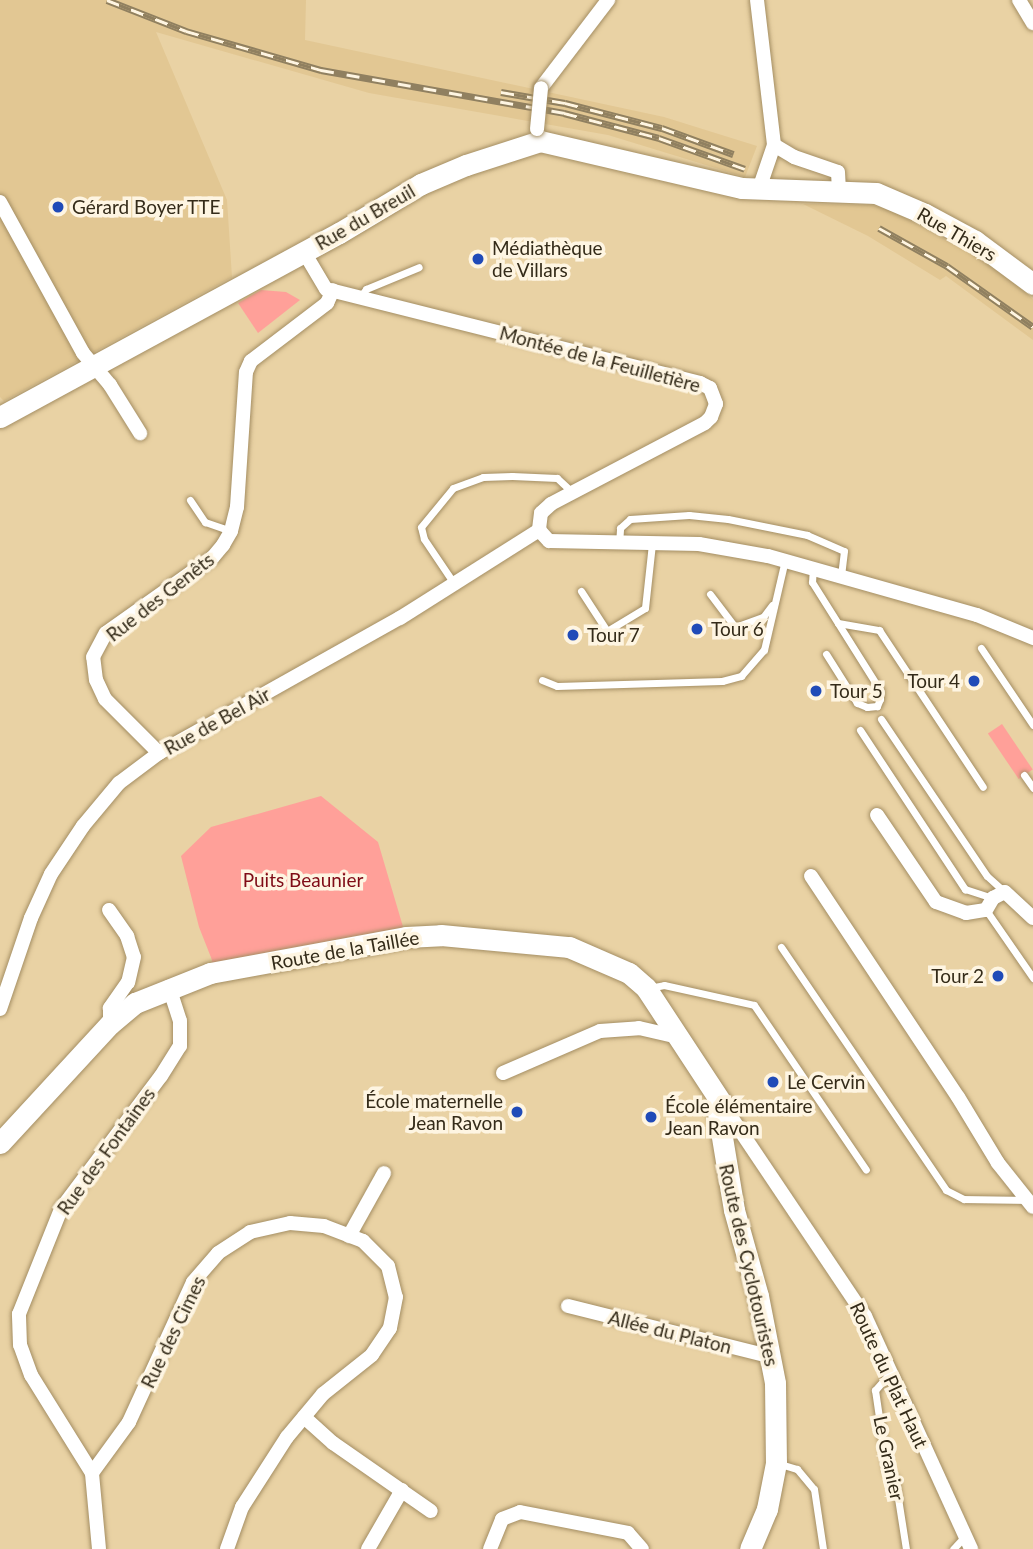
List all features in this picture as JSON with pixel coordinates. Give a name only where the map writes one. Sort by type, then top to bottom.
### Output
[{"type":"street","points":[[608,0],[541,88],[538,135],[742,188],[759,189],[774,145],[757,0]]},
{"type":"street","points":[[1019,0],[1033,23]]},
{"type":"street","name":"Rue du Breuil","points":[[1,416],[93,369],[422,184],[538,135]]},
{"type":"street","points":[[774,145],[793,157],[838,172],[839,190]]},
{"type":"street","name":"Rue Thiers","points":[[759,189],[876,193],[925,214],[975,241],[1033,284]]},
{"type":"street","points":[[0,202],[93,369],[110,385],[140,433]]},
{"type":"street","points":[[304,252],[322,285],[333,290]]},
{"type":"street","name":"Montée de la Feuilletière","points":[[333,290],[700,383],[714,394],[715,411],[705,423],[572,492],[541,513],[539,530]]},
{"type":"street","name":"Rue des Genêts","points":[[159,753],[106,699],[96,680],[93,657],[107,633],[213,557],[231,531],[237,508],[246,372],[251,361],[327,303],[333,290]]},
{"type":"street","points":[[539,530],[549,541],[699,544],[785,560],[977,615],[1033,638]]},
{"type":"street","name":"Rue de Bel Air","points":[[0,1009],[31,918],[51,874],[83,826],[119,783],[159,753],[400,618],[539,530]]},
{"type":"street","points":[[877,815],[936,902],[966,913],[995,900],[1033,918]]},
{"type":"street","points":[[811,876],[958,1097],[998,1163],[1030,1204]]},
{"type":"street","points":[[109,910],[127,936],[134,957],[128,982],[110,1008],[110,1024]]},
{"type":"street","name":"Route de la Taillée","points":[[0,1143],[110,1024],[135,1003],[169,987],[210,973],[406,937],[441,935],[569,947],[629,973],[646,988],[723,1105]]},
{"type":"street","name":"Rue des Fontaines","points":[[99,1549],[92,1473],[31,1375],[20,1345],[19,1314],[61,1209],[161,1076],[180,1046],[180,1021],[169,987]]},
{"type":"street","points":[[503,1073],[600,1031],[639,1028],[677,1037]]},
{"type":"street","name":"Route des Cyclotouristes","points":[[723,1105],[718,1113],[734,1210],[772,1357],[776,1463],[767,1509],[750,1549]]},
{"type":"street","name":"Route du Plat Haut","points":[[723,1105],[865,1316],[968,1543]]},
{"type":"street","points":[[349,1236],[384,1173]]},
{"type":"street","name":"Rue des Cimes","points":[[92,1473],[129,1422],[193,1282],[218,1253],[250,1232],[290,1223],[324,1226],[363,1241],[388,1266],[396,1297],[390,1328],[372,1355],[323,1394],[287,1437],[242,1507],[227,1549]]},
{"type":"street","name":"Allée du Platon","points":[[568,1306],[772,1357]]},
{"type":"street","points":[[304,1417],[333,1443],[431,1511]]},
{"type":"street","points":[[369,1549],[402,1490]]},
{"type":"street","points":[[490,1549],[502,1519],[520,1512],[628,1532],[642,1549]]},
{"type":"lane","points":[[360,297],[366,289],[419,267]]},
{"type":"lane","points":[[453,582],[424,539],[421,527],[453,488],[483,477],[512,476],[557,478],[572,492]]},
{"type":"lane","points":[[190,499],[205,522],[231,531]]},
{"type":"lane","points":[[620,544],[620,528],[630,519],[689,515],[728,519],[807,535],[844,551],[841,576]]},
{"type":"lane","points":[[580,591],[607,631],[645,608],[652,544]]},
{"type":"lane","points":[[542,680],[557,686],[722,681],[741,676],[764,650],[785,560]]},
{"type":"lane","points":[[813,568],[812,582],[880,690],[877,706],[867,707],[858,703],[826,654]]},
{"type":"lane","points":[[710,594],[735,627],[762,617],[773,604]]},
{"type":"lane","points":[[838,623],[879,630],[983,787]]},
{"type":"lane","points":[[981,648],[1033,725]]},
{"type":"lane","points":[[881,719],[987,876],[995,900],[1033,978]]},
{"type":"lane","points":[[860,730],[965,889],[995,900]]},
{"type":"lane","points":[[1024,775],[1033,788]]},
{"type":"lane","points":[[781,947],[946,1190],[964,1199],[1030,1204]]},
{"type":"lane","points":[[646,988],[664,985],[754,1004],[866,1170]]},
{"type":"lane","name":"Le Granier","points":[[890,1373],[875,1390],[887,1471],[895,1479],[906,1549]]},
{"type":"lane","points":[[776,1463],[797,1469],[814,1489],[823,1549]]},
{"type":"lane","points":[[953,1549],[968,1543]]},
{"type":"shaded area","points":[[0,0],[306,0],[305,40],[664,117],[757,146],[745,177],[608,135],[369,93],[156,32],[227,200],[232,277],[4,401],[0,397]]},
{"type":"shaded area","points":[[803,204],[871,205],[890,210],[967,251],[1002,273],[1033,299],[1033,340],[946,276],[940,280],[868,236]]},
{"type":"green space","points":[[261,290],[286,292],[300,300],[258,333],[238,303]]},
{"type":"green space","points":[[1002,724],[1033,770],[1019,779],[988,734]]},
{"type":"green space","name":"Puits Beaunier","points":[[321,796],[378,842],[406,937],[210,973],[212,960],[199,927],[181,856],[211,827]]},
{"type":"railway","points":[[107,0],[186,31],[321,70],[564,113],[659,138],[745,169]]},
{"type":"railway","points":[[501,92],[565,103],[662,128],[733,154]]},
{"type":"railway","points":[[879,228],[947,266],[1033,327]]},
{"type":"place","name":"Gérard Boyer TTE","points":[[58,207]]},
{"type":"place","name":"Médiathèque de Villars","points":[[478,259]]},
{"type":"place","name":"Tour 6","points":[[697,629]]},
{"type":"place","name":"Tour 7","points":[[573,635]]},
{"type":"place","name":"Tour 4","points":[[974,681]]},
{"type":"place","name":"Tour 5","points":[[816,691]]},
{"type":"place","name":"Tour 2","points":[[998,976]]},
{"type":"place","name":"Le Cervin","points":[[773,1082]]},
{"type":"place","name":"École maternelle Jean Ravon","points":[[517,1112]]},
{"type":"place","name":"École élémentaire Jean Ravon","points":[[651,1117]]}]
